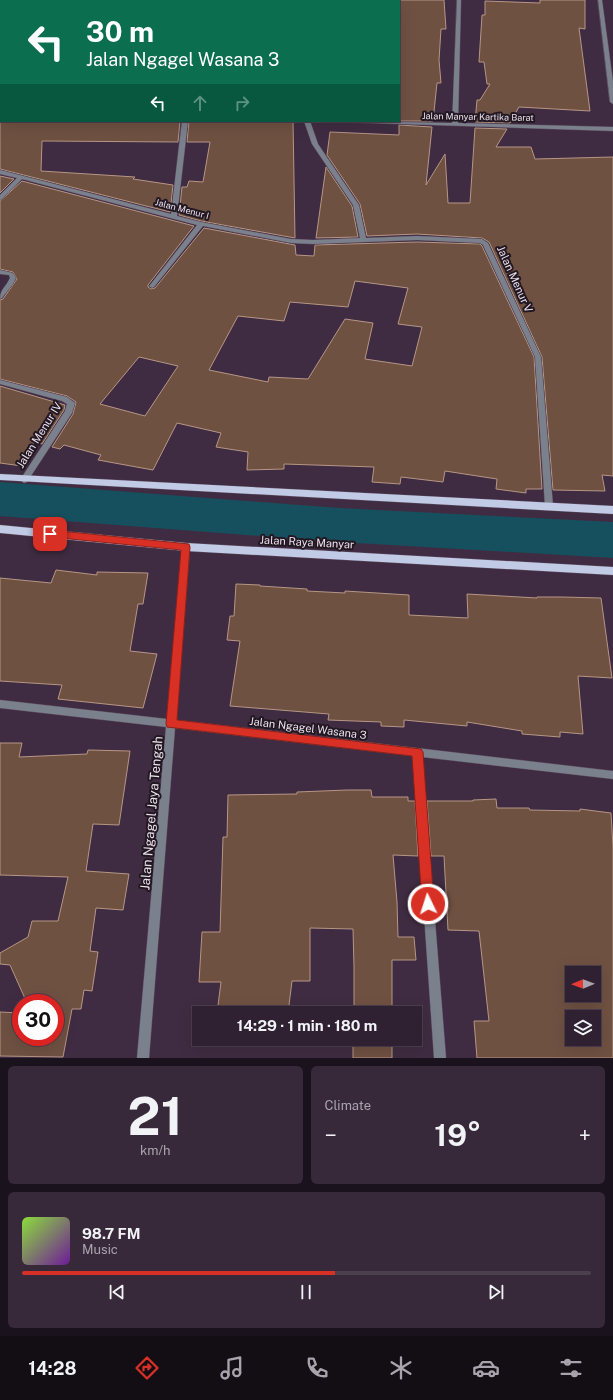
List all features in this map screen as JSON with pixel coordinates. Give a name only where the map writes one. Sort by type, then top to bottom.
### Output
[{"type":"main road","points":[[0,477],[24,480],[613,510]]},
{"type":"main road","name":"Jalan Raya Manyar","points":[[0,529],[186,547],[613,571]]},
{"type":"street","points":[[455,126],[459,0]]},
{"type":"street","points":[[600,0],[613,102]]},
{"type":"street","points":[[174,217],[185,122]]},
{"type":"street","points":[[307,122],[315,144],[322,156],[356,205],[363,240]]},
{"type":"street","name":"Jalan Manyar Kartika Barat","points":[[365,122],[455,126],[613,129]]},
{"type":"street","name":"Jalan Menur I","points":[[0,172],[202,224],[291,242],[363,240]]},
{"type":"street","points":[[0,198],[22,177]]},
{"type":"street","points":[[152,286],[202,224]]},
{"type":"street","name":"Jalan Menur V","points":[[363,240],[417,238],[476,240],[486,244],[538,357],[549,506]]},
{"type":"street","points":[[0,272],[11,274],[13,278],[12,283],[0,297]]},
{"type":"street","name":"Jalan Menur IV","points":[[0,382],[64,399],[71,403],[69,411],[24,480]]},
{"type":"street","name":"Jalan Ngagel Jaya Tengah","points":[[143,1058],[186,547]]},
{"type":"street","name":"Jalan Ngagel Wasana 3","points":[[0,704],[613,775]]},
{"type":"street","points":[[417,752],[440,1058]]},
{"type":"building","points":[[400,0],[444,0],[446,29],[441,29],[439,60],[441,83],[437,83],[433,121],[400,121]]},
{"type":"building","points":[[540,0],[585,0],[585,29],[579,28],[590,111],[519,107],[510,123],[475,122],[477,100],[480,100],[490,84],[487,84],[484,62],[479,62],[482,15],[485,15],[485,1],[540,3]]},
{"type":"building","points":[[0,122],[180,122],[178,142],[42,141],[41,171],[135,177],[133,179],[173,185],[170,212],[0,169]]},
{"type":"building","points":[[189,122],[293,122],[295,238],[201,221],[179,215],[182,187],[187,187],[189,181],[203,182],[210,142],[187,142]]},
{"type":"building","points":[[399,125],[432,127],[426,185],[445,154],[448,203],[470,203],[475,128],[507,129],[496,147],[531,147],[535,159],[613,157],[613,476],[602,475],[605,491],[553,490],[542,357],[489,242],[482,238],[417,234],[367,236],[360,204],[327,155],[330,132],[399,135]]},
{"type":"building","points":[[326,167],[352,206],[358,237],[316,238]]},
{"type":"building","points":[[0,176],[14,179],[0,193]]},
{"type":"building","points":[[22,181],[194,226],[148,285],[151,289],[155,288],[204,228],[295,245],[296,255],[314,256],[315,245],[417,242],[480,244],[534,357],[542,489],[526,489],[526,493],[496,489],[497,479],[445,471],[443,482],[401,477],[400,484],[372,482],[374,467],[284,464],[284,469],[247,470],[248,452],[216,447],[221,433],[177,423],[153,470],[98,460],[101,455],[64,445],[60,449],[52,447],[73,414],[76,402],[67,396],[0,379],[0,300],[3,299],[17,279],[13,272],[0,269],[0,201]],"holes":[[[355,281],[408,288],[398,324],[422,327],[412,366],[365,359],[373,323],[345,319],[308,379],[269,377],[268,382],[209,370],[238,316],[284,321],[290,302],[348,307]],[[139,357],[178,366],[145,416],[100,404]]]},
{"type":"building","points":[[0,386],[65,405],[64,410],[42,444],[34,442],[22,466],[0,463]]},
{"type":"building","points":[[56,570],[97,575],[97,572],[148,573],[143,604],[138,604],[130,651],[157,654],[143,708],[58,699],[62,685],[0,681],[0,578],[51,583]]},
{"type":"building","points":[[236,584],[307,589],[307,591],[345,593],[345,591],[409,595],[409,615],[468,618],[467,594],[537,598],[601,598],[612,678],[578,676],[583,734],[560,732],[560,737],[522,734],[522,731],[467,722],[467,726],[404,720],[404,727],[381,726],[381,722],[328,720],[329,714],[230,706],[240,641],[227,640],[230,616],[234,616]]},
{"type":"building","points":[[0,743],[22,743],[19,757],[87,754],[88,750],[130,751],[119,825],[93,824],[86,871],[129,874],[123,910],[96,908],[90,951],[98,952],[92,991],[84,990],[81,1009],[72,1009],[63,1057],[0,1056],[0,1012],[12,1013],[12,1046],[64,1046],[64,994],[23,994],[10,965],[0,964],[0,953],[28,937],[32,921],[58,921],[68,877],[0,875]]},
{"type":"building","points":[[371,790],[372,797],[408,797],[408,801],[415,801],[418,856],[393,855],[398,937],[414,937],[416,960],[392,960],[392,1006],[354,1006],[353,929],[310,928],[310,981],[292,981],[289,1006],[218,1006],[221,982],[199,982],[202,932],[220,932],[223,837],[227,837],[228,795],[297,794],[297,792]]},
{"type":"building","points":[[496,799],[497,808],[580,811],[580,809],[611,813],[613,846],[613,1058],[477,1058],[474,1021],[489,1021],[479,931],[448,930],[444,856],[431,856],[427,801],[473,801]]},
{"type":"building","points":[[353,1046],[392,1046],[392,1058],[353,1058]]},
{"type":"waterway","points":[[0,499],[339,525],[613,540]]},
{"type":"route","points":[[50,534],[186,547],[171,724],[417,752],[428,904]]}]
